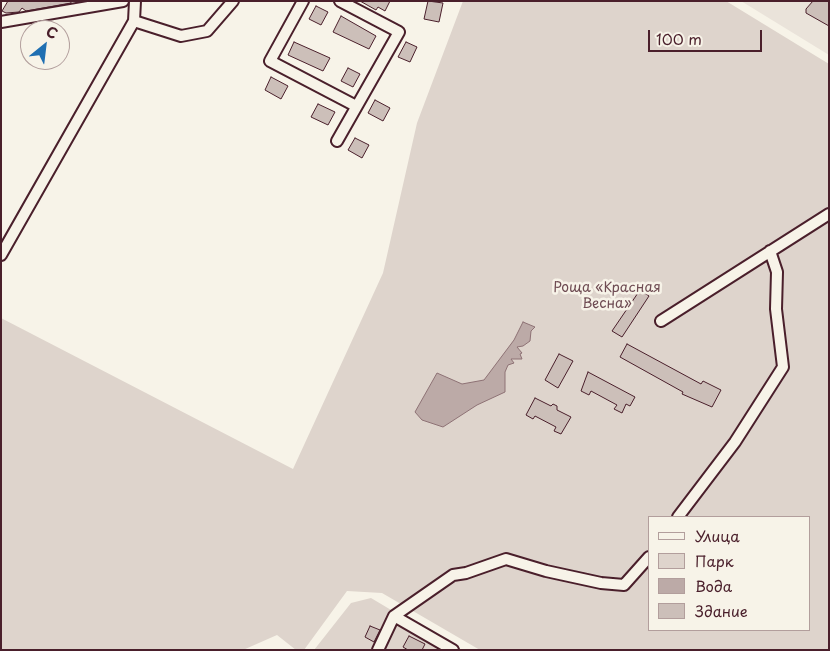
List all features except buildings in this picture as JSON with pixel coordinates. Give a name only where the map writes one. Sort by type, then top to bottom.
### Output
[{"type":"street","points":[[1,22],[123,1]]},
{"type":"street","points":[[1,255],[134,21],[135,1]]},
{"type":"street","points":[[134,21],[181,36],[207,31],[233,1]]},
{"type":"street","points":[[303,1],[270,61],[356,106]]},
{"type":"street","points":[[337,141],[399,32],[340,1]]},
{"type":"street","points":[[661,321],[829,214]]},
{"type":"street","points":[[679,516],[735,442],[782,368],[776,309],[777,272],[770,251]]},
{"type":"street","points":[[378,650],[394,616],[453,576],[506,559],[546,571],[601,583],[624,585],[648,557]]},
{"type":"street","points":[[394,616],[453,650]]},
{"type":"shaded area","points":[[741,1],[829,1],[829,55]]},
{"type":"green space","name":"Роща «Красная Весна»","points":[[463,1],[726,1],[829,64],[829,650],[480,650],[382,593],[347,591],[304,650],[296,650],[277,635],[243,650],[1,650],[1,318],[293,469],[383,273],[417,123]]},
{"type":"green space","points":[[371,598],[458,650],[314,650],[351,603]]},
{"type":"water","points":[[523,322],[535,327],[531,331],[530,341],[523,346],[517,347],[522,353],[520,354],[522,359],[511,359],[514,363],[508,365],[505,372],[505,392],[477,405],[443,427],[422,420],[415,412],[437,373],[462,384],[484,380],[514,340]]}]
